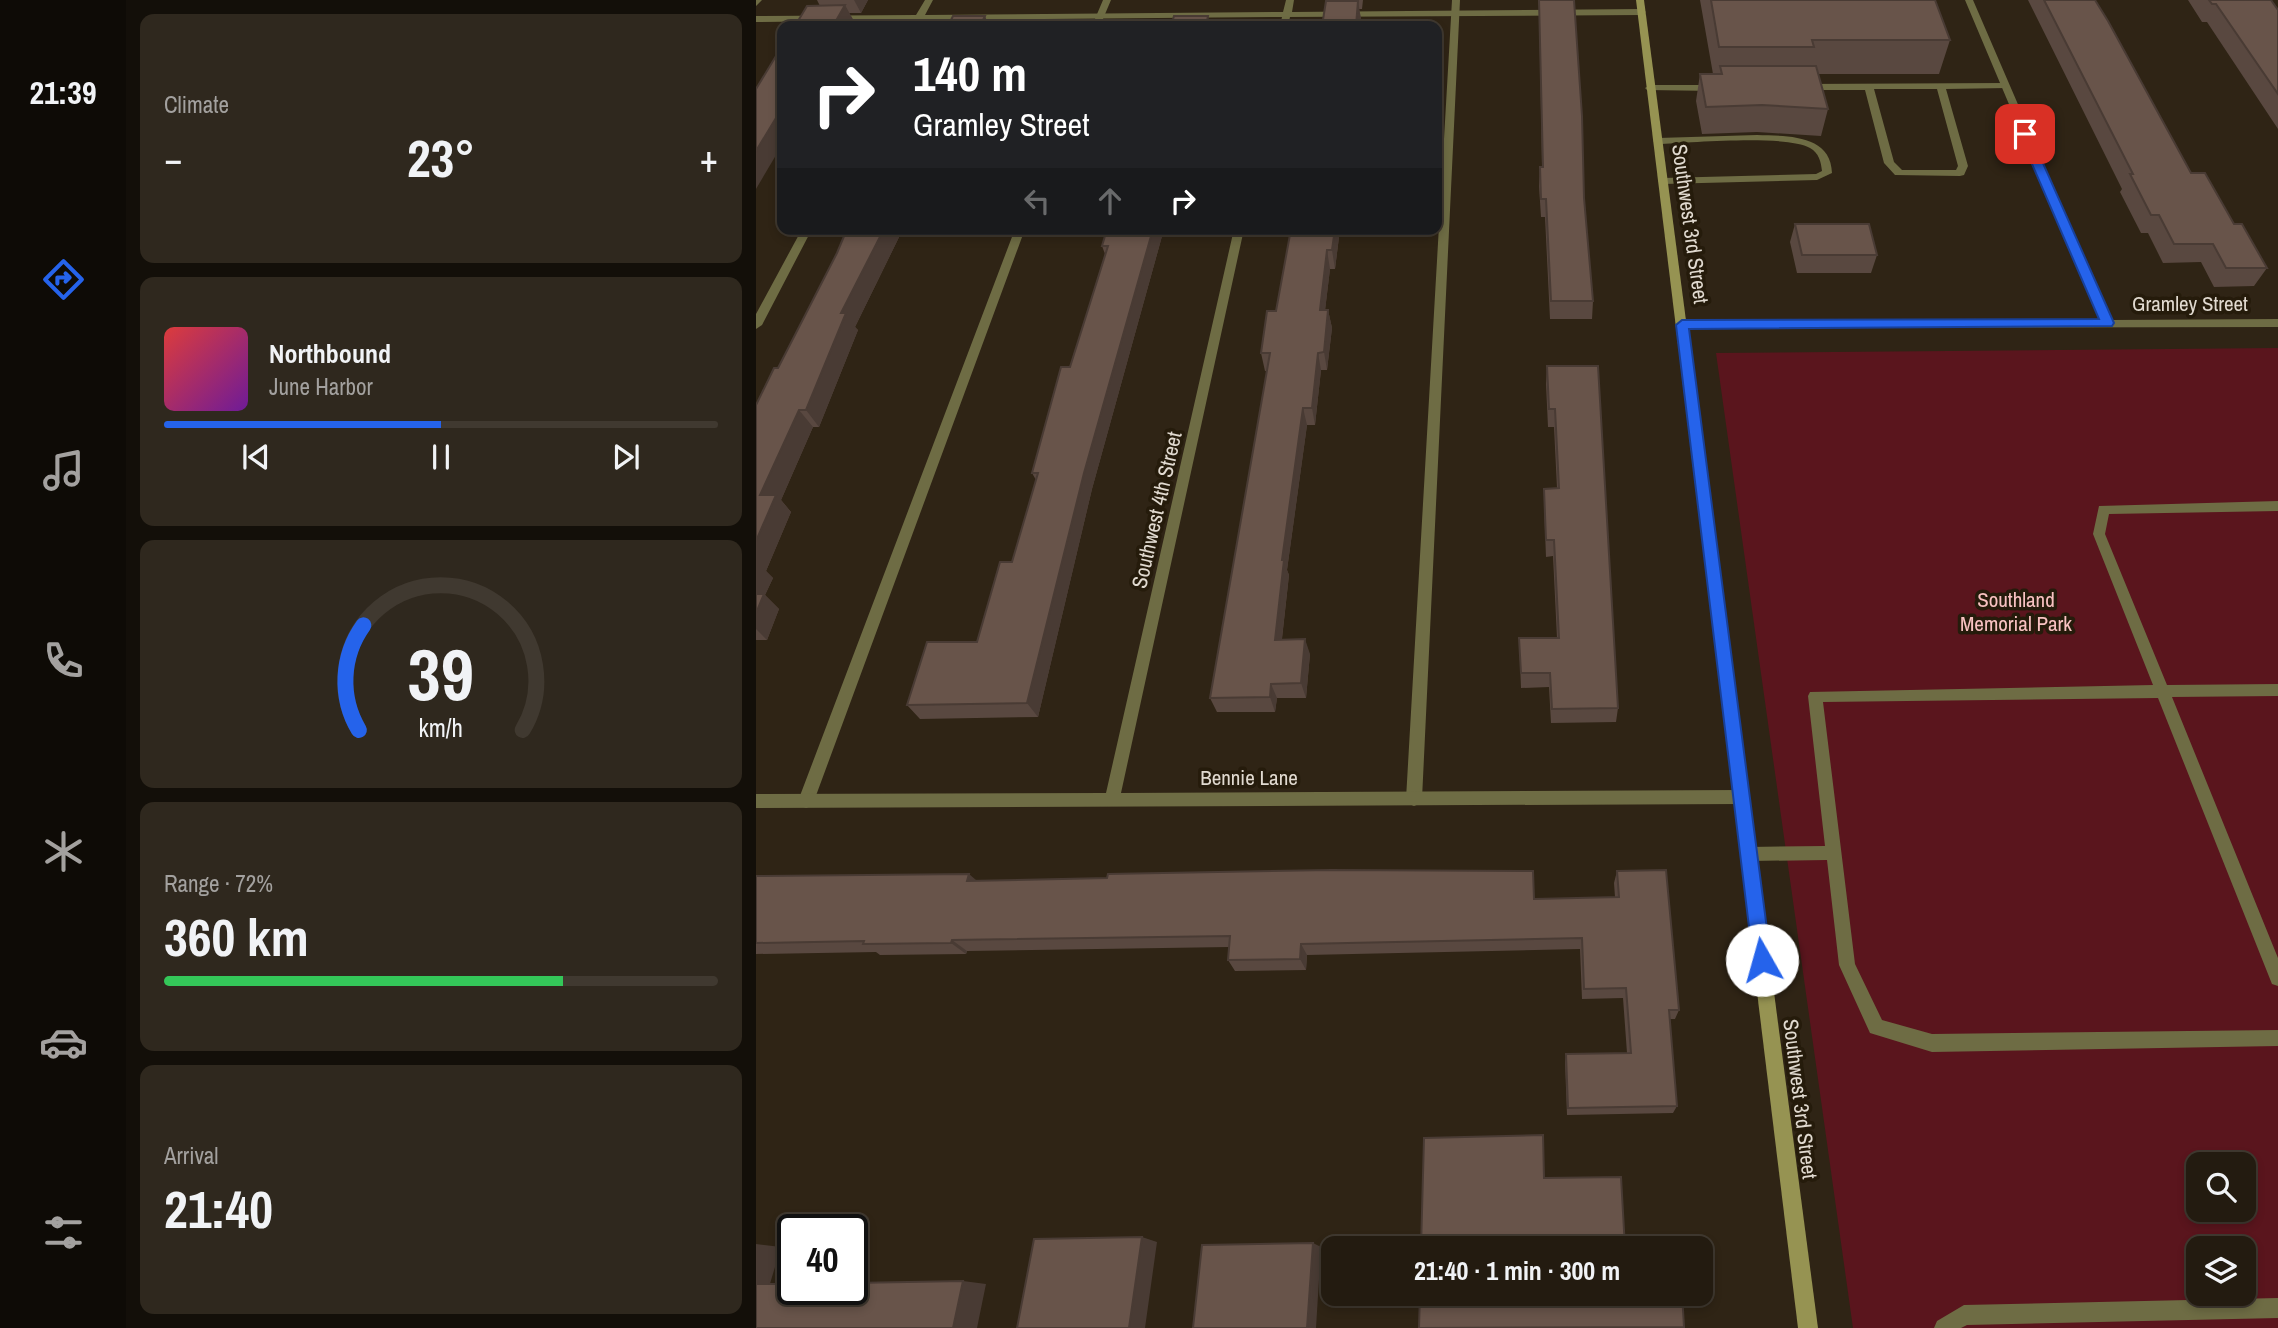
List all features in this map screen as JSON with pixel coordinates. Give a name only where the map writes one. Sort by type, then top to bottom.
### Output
[{"type":"street","points":[[918,21],[929,0]]},
{"type":"street","points":[[1098,21],[1107,0]]},
{"type":"street","points":[[1285,21],[1290,0]]},
{"type":"street","points":[[1414,799],[1456,0]]},
{"type":"street","points":[[1969,0],[2107,323]]},
{"type":"street","points":[[948,21],[1100,16],[1455,13],[1641,6]]},
{"type":"street","name":"Southwest 3rd Street","points":[[1641,6],[1808,1328]]},
{"type":"street","points":[[756,19],[863,21]]},
{"type":"street","points":[[1788,87],[2004,86]]},
{"type":"street","points":[[1869,87],[1889,163],[1899,173],[1960,173],[1963,166],[1941,87]]},
{"type":"street","points":[[1650,88],[1734,88]]},
{"type":"street","points":[[1658,141],[1785,140],[1809,144],[1820,150],[1828,164],[1827,173],[1817,177],[1663,180]]},
{"type":"street","points":[[756,325],[804,235]]},
{"type":"street","points":[[806,800],[1018,235]]},
{"type":"street","name":"Southwest 4th Street","points":[[1112,800],[1238,235]]},
{"type":"street","name":"Gramley Street","points":[[1682,325],[2278,323]]},
{"type":"street","points":[[2278,506],[2104,509],[2099,534],[2278,978]]},
{"type":"street","points":[[2278,690],[1815,696],[1847,965],[1877,1027],[1932,1043],[2278,1038]]},
{"type":"street","name":"Bennie Lane","points":[[756,801],[1741,797]]},
{"type":"street","points":[[1749,854],[1832,853]]},
{"type":"street","points":[[1944,1328],[1964,1315],[2278,1308]]},
{"type":"green space","name":"Southland Memorial Park","points":[[2278,348],[2278,1328],[1853,1328],[1716,353]]},
{"type":"building","points":[[1539,0],[1574,0],[1582,116],[1584,198],[1593,301],[1551,301],[1546,199],[1541,199],[1540,167],[1543,167]]},
{"type":"building","points":[[1711,0],[1935,0],[1950,40],[1812,40],[1814,47],[1719,47]]},
{"type":"building","points":[[2044,0],[2095,0],[2191,173],[2205,173],[2234,224],[2242,224],[2267,268],[2226,268],[2213,244],[2174,244],[2159,215],[2151,215],[2130,174],[2133,174]]},
{"type":"building","points":[[2209,0],[2271,0],[2278,10],[2278,94],[2216,4]]},
{"type":"building","points":[[1326,1],[1358,1],[1356,21],[1323,21]]},
{"type":"building","points":[[845,5],[836,21],[798,21],[807,6]]},
{"type":"building","points":[[953,16],[985,16],[982,21],[950,21]]},
{"type":"building","points":[[1174,16],[1208,16],[1207,21],[1172,21]]},
{"type":"building","points":[[777,54],[777,116],[756,151],[756,89]]},
{"type":"building","points":[[1720,66],[1816,66],[1828,109],[1762,105],[1706,107],[1700,74],[1722,74]]},
{"type":"building","points":[[1795,224],[1869,224],[1877,255],[1802,255]]},
{"type":"building","points":[[844,235],[881,235],[841,313],[846,313],[806,410],[799,410],[760,495],[776,495],[756,541],[756,405]]},
{"type":"building","points":[[1105,235],[1151,235],[1084,473],[1027,703],[907,705],[927,642],[977,642],[1000,562],[1012,562],[1038,473],[1032,473],[1061,367],[1070,367],[1108,246],[1102,246]]},
{"type":"building","points":[[1290,235],[1334,235],[1332,250],[1327,250],[1320,310],[1328,310],[1324,352],[1318,353],[1312,408],[1303,408],[1282,560],[1275,640],[1305,639],[1301,683],[1271,684],[1270,697],[1210,698],[1270,353],[1261,353],[1267,311],[1276,311]]},
{"type":"building","points":[[1547,366],[1598,366],[1618,708],[1552,709],[1550,673],[1521,673],[1519,638],[1559,638],[1554,540],[1546,540],[1544,489],[1559,488],[1555,409],[1549,409]]},
{"type":"building","points":[[756,594],[764,594],[756,613]]},
{"type":"building","points":[[1331,870],[1533,871],[1534,899],[1619,897],[1617,871],[1666,870],[1679,1010],[1669,1010],[1677,1106],[1568,1108],[1566,1054],[1631,1053],[1626,988],[1584,989],[1582,938],[1301,944],[1300,959],[1228,960],[1230,936],[952,940],[951,943],[756,943],[756,876],[969,874],[967,881],[1107,878],[1108,874]]},
{"type":"building","points":[[1543,1135],[1544,1178],[1621,1177],[1624,1236],[1421,1236],[1424,1138]]},
{"type":"building","points":[[1142,1237],[1129,1328],[1017,1328],[1034,1239]]},
{"type":"building","points":[[1313,1243],[1307,1328],[1193,1328],[1202,1245]]},
{"type":"building","points":[[963,1281],[953,1328],[756,1328],[756,1284],[777,1284],[777,1305],[868,1305],[868,1283]]},
{"type":"building","points":[[1420,1306],[1683,1306],[1684,1327],[1419,1328]]},
{"type":"route","points":[[1762,960],[1682,325],[2107,323],[2025,134]]}]
